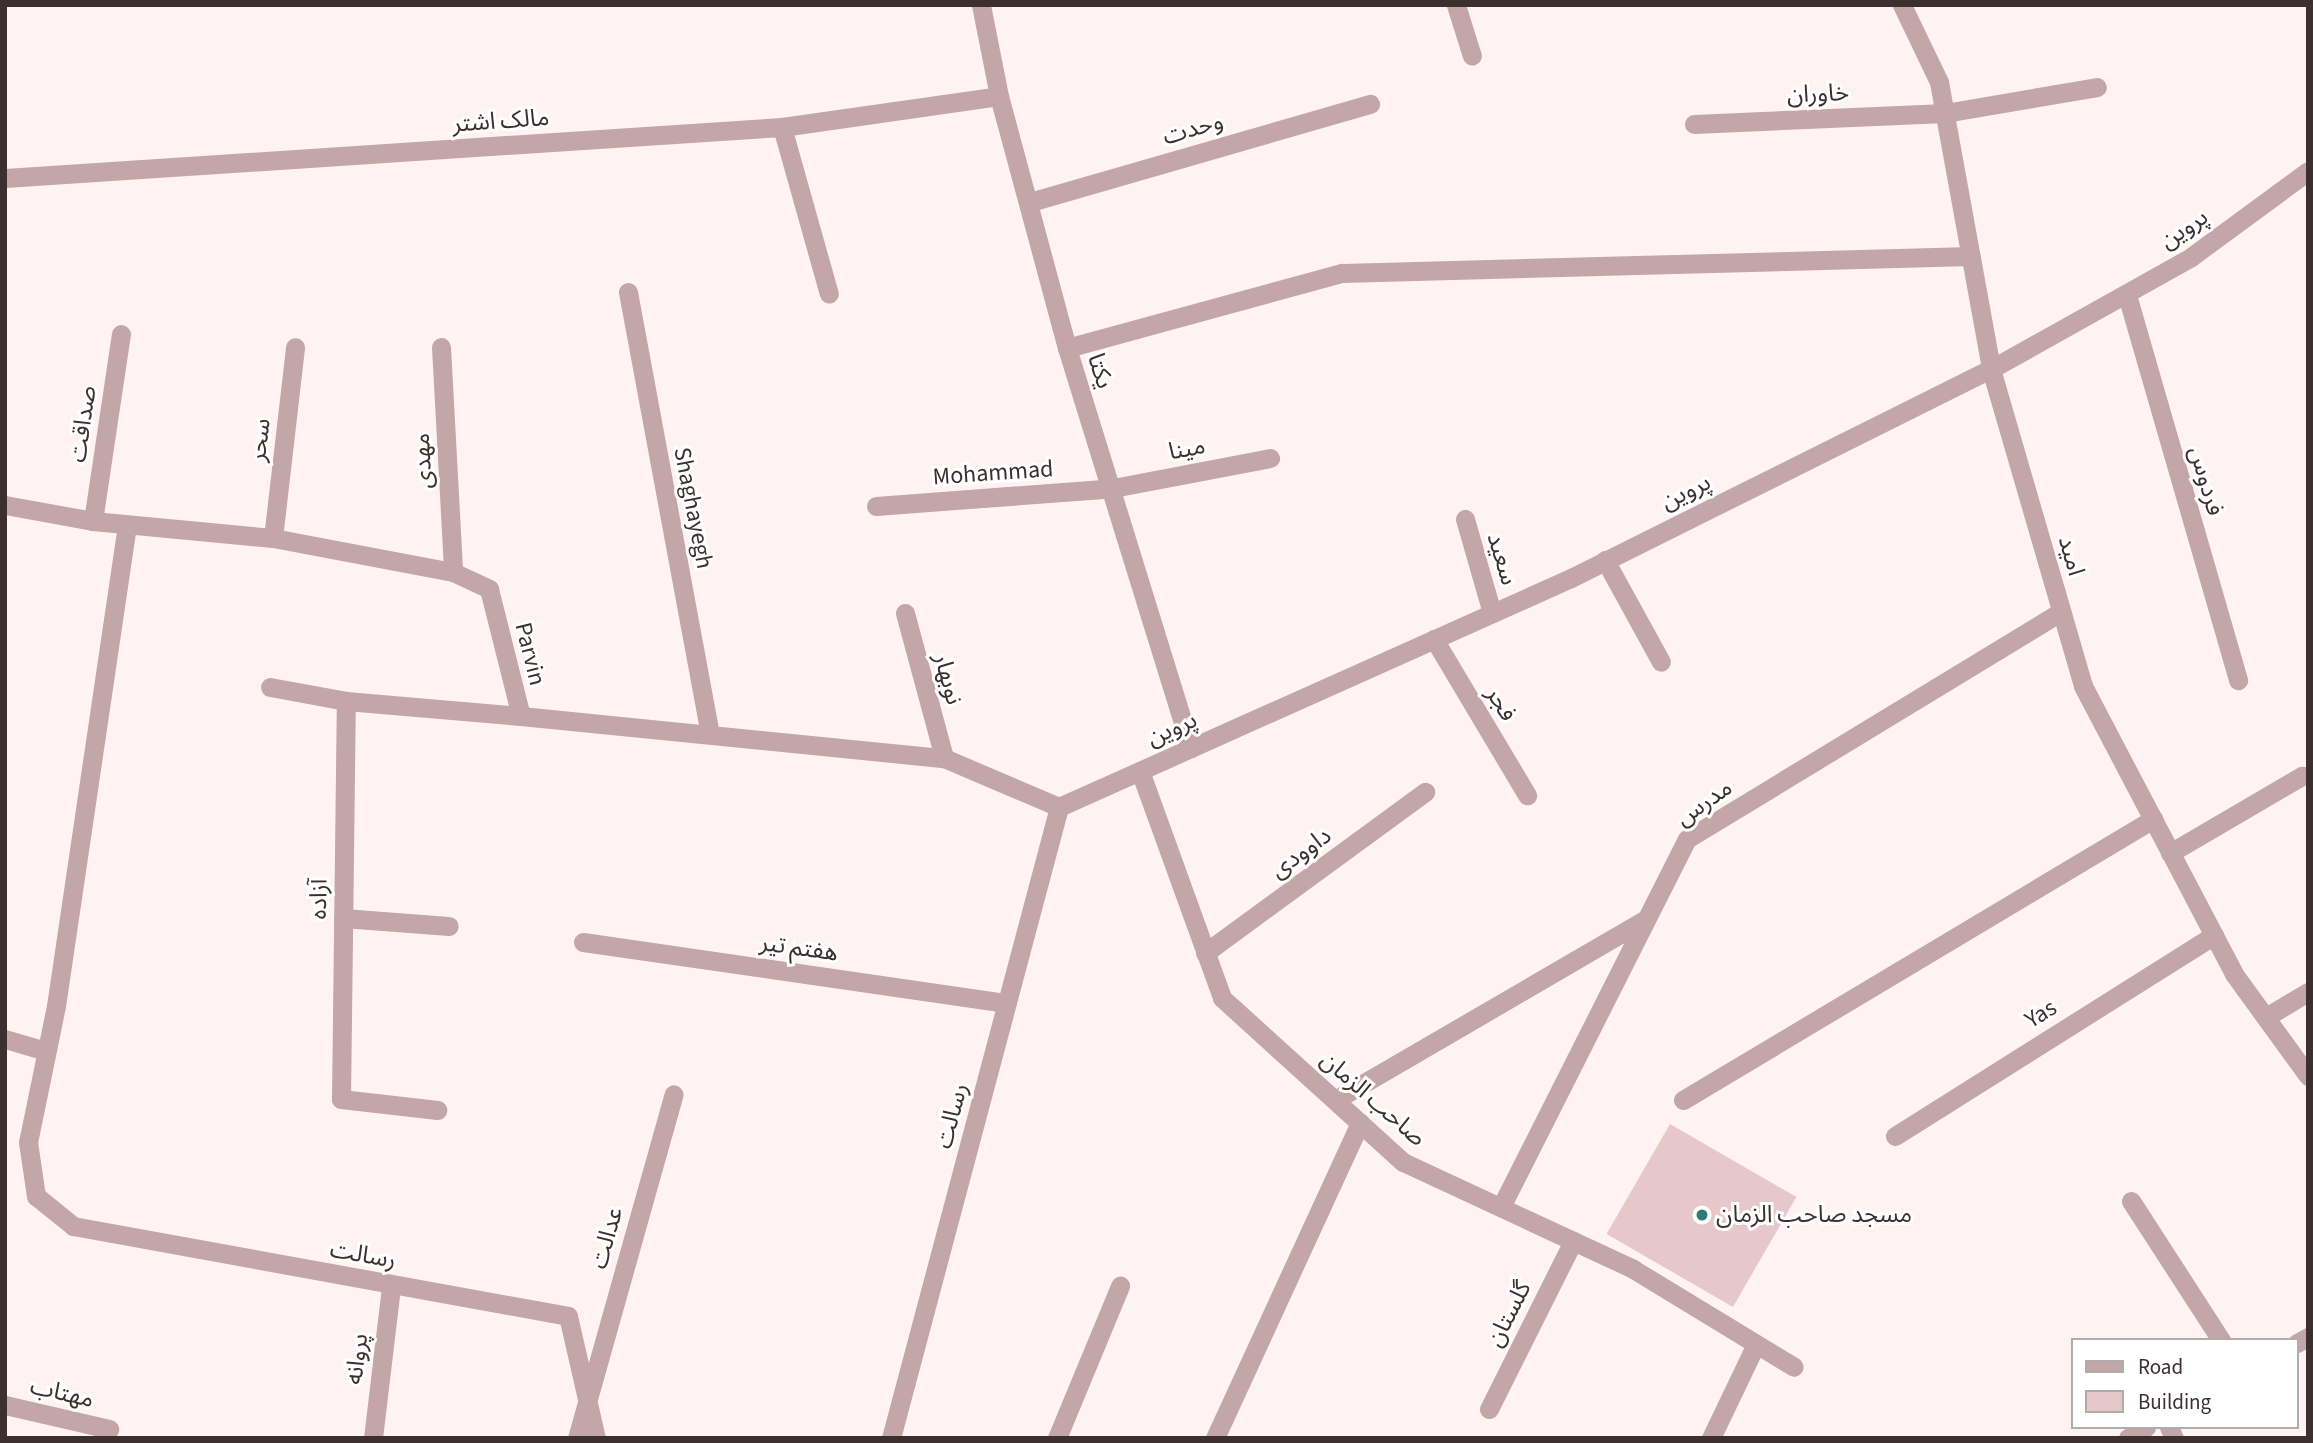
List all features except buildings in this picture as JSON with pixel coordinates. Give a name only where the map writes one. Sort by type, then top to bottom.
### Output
[{"type":"street","name":"یکتا","points":[[981,5],[999,96],[1030,202],[1067,348],[1113,488],[1191,748]]},
{"type":"street","points":[[1456,5],[1472,56]]},
{"type":"street","name":"امید","points":[[1908,7],[1939,82],[1991,369],[2083,686],[2234,974],[2308,1076]]},
{"type":"street","name":"خاوران","points":[[1694,124],[1945,113],[2097,87]]},
{"type":"street","name":"مالک اشتر","points":[[5,178],[782,127],[999,96]]},
{"type":"street","name":"وحدت","points":[[1030,202],[1370,104]]},
{"type":"street","points":[[782,127],[829,294]]},
{"type":"street","name":"پروین","points":[[1059,807],[1605,560],[1991,369],[2191,257],[2308,171]]},
{"type":"street","points":[[1067,348],[1342,273],[1971,256]]},
{"type":"street","name":"Shaghayegh","points":[[628,292],[710,733]]},
{"type":"street","name":"فردوس","points":[[2127,295],[2238,680]]},
{"type":"street","name":"صداقت","points":[[93,521],[121,334]]},
{"type":"street","name":"سحر","points":[[273,538],[295,347]]},
{"type":"street","name":"مهدی","points":[[441,347],[453,572]]},
{"type":"street","name":"مینا","points":[[1113,488],[1270,458]]},
{"type":"street","name":"Mohammad","points":[[876,506],[1113,488]]},
{"type":"street","name":"Parvin","points":[[5,505],[93,521],[273,538],[453,572],[489,589],[521,716],[944,758],[1059,807]]},
{"type":"street","name":"سعید","points":[[1465,519],[1492,612]]},
{"type":"street","points":[[5,1039],[46,1051],[127,525]]},
{"type":"street","points":[[1605,560],[1661,662]]},
{"type":"street","name":"مدرس","points":[[1501,1207],[1687,839],[2061,612]]},
{"type":"street","name":"نوبهار","points":[[905,613],[944,758]]},
{"type":"street","name":"فجر","points":[[1434,639],[1527,795]]},
{"type":"street","points":[[270,687],[346,701],[521,716]]},
{"type":"street","name":"آزاده","points":[[346,701],[341,1099],[437,1110]]},
{"type":"street","name":"صاحب الزمان","points":[[1140,771],[1222,998],[1403,1162],[1633,1269],[1794,1367]]},
{"type":"street","points":[[2171,853],[2302,776]]},
{"type":"street","name":"داوودی","points":[[1205,953],[1425,792]]},
{"type":"street","name":"رسالت","points":[[891,1438],[1059,807]]},
{"type":"street","points":[[1683,1100],[2152,819]]},
{"type":"street","points":[[343,918],[449,926]]},
{"type":"street","points":[[1335,1100],[1647,918]]},
{"type":"street","name":"Yas","points":[[1895,1136],[2214,934]]},
{"type":"street","name":"هفتم تیر","points":[[583,942],[1007,1003]]},
{"type":"street","points":[[2266,1017],[2308,992]]},
{"type":"street","name":"رسالت","points":[[46,1051],[28,1142],[36,1196],[73,1226],[391,1286],[568,1315],[596,1438]]},
{"type":"street","name":"عدالت","points":[[577,1438],[674,1094]]},
{"type":"street","points":[[1215,1438],[1360,1123]]},
{"type":"street","points":[[2132,1201],[2220,1338]]},
{"type":"street","name":"گلستان","points":[[1489,1409],[1573,1241]]},
{"type":"street","name":"پروانه","points":[[373,1438],[391,1286]]},
{"type":"street","points":[[1058,1438],[1120,1286]]},
{"type":"street","points":[[1711,1438],[1756,1344]]},
{"type":"street","name":"مهتاب","points":[[5,1405],[108,1429]]},
{"type":"place","name":"مسجد صاحب الزمان","points":[[1702,1215]]}]
